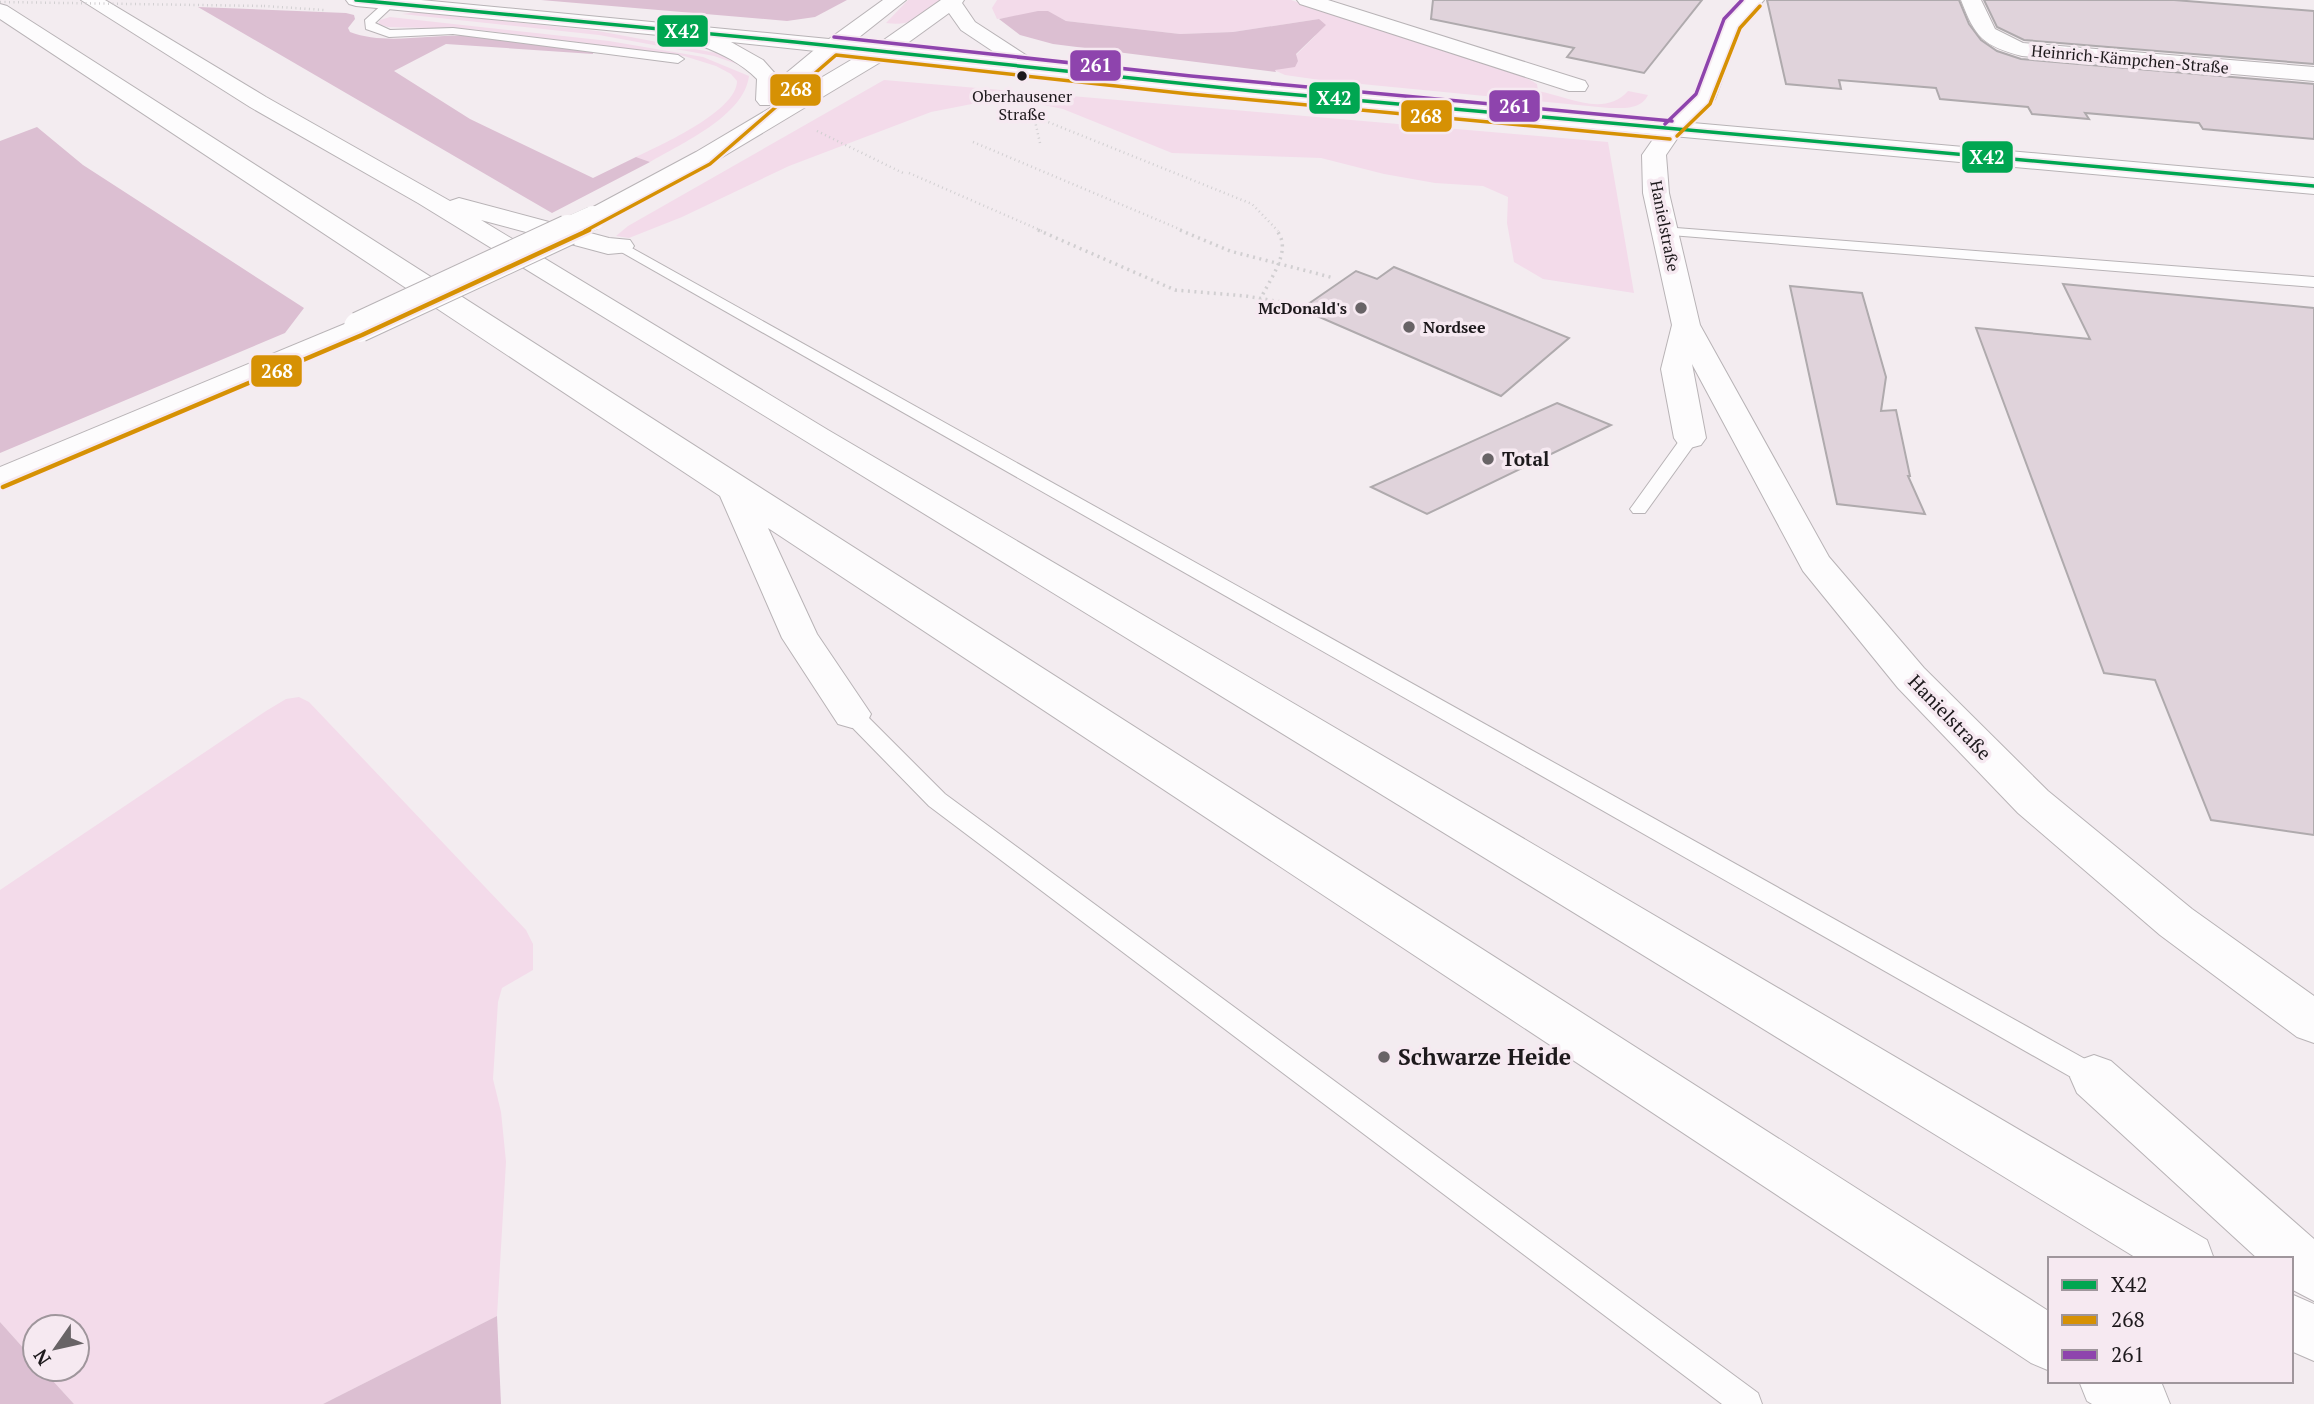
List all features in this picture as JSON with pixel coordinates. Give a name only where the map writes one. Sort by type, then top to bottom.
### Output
[{"type":"main road","points":[[91,0],[258,102],[427,198],[805,430],[2185,1257]]},
{"type":"main road","points":[[356,0],[1671,130],[2314,186]]},
{"type":"main road","points":[[705,157],[833,46],[896,0]]},
{"type":"main road","points":[[1307,0],[1577,86]]},
{"type":"main road","name":"Hanielstraße","points":[[1754,0],[1732,23],[1703,99],[1671,130],[1654,155],[1656,193],[1686,326],[1815,563],[1911,678],[2033,802],[2176,922],[2314,1022]]},
{"type":"main road","name":"Heinrich-Kämpchen-Straße","points":[[1972,0],[1984,33],[2002,44],[2022,49],[2314,74]]},
{"type":"main road","points":[[0,480],[359,327],[593,218],[705,157],[881,52],[953,2],[968,26],[1005,52],[1038,69]]},
{"type":"main road","points":[[0,10],[2048,1343]]},
{"type":"main road","points":[[686,31],[742,54],[758,66],[768,78],[768,100]]},
{"type":"main road","points":[[427,198],[608,246],[621,246]]},
{"type":"main road","name":"Hanielstraße","points":[[1686,326],[1676,369],[1690,438]]},
{"type":"main road","points":[[733,487],[800,638],[852,714]]},
{"type":"main road","points":[[2094,1077],[2314,1275]]},
{"type":"main road","points":[[2293,1322],[2314,1334]]},
{"type":"main road","points":[[2110,1383],[2142,1404]]},
{"type":"lane","points":[[390,3],[369,22],[370,27],[390,34],[453,31],[678,59]]},
{"type":"lane","points":[[1663,231],[2314,282]]},
{"type":"lane","points":[[621,246],[2094,1077]]},
{"type":"lane","points":[[1639,509],[1690,438]]},
{"type":"lane","points":[[852,714],[937,800],[1747,1404]]},
{"type":"path","points":[[0,2],[264,6]]},
{"type":"path","points":[[1040,143],[1035,121],[1048,122],[1252,204],[1283,237],[1284,248],[1260,300]]},
{"type":"path","points":[[820,132],[907,174],[1175,290],[1305,306]]},
{"type":"path","points":[[973,142],[1230,251],[1278,261],[1334,278]]},
{"type":"shaded area","points":[[541,0],[847,0],[815,17],[787,21]]},
{"type":"shaded area","points":[[908,0],[940,0],[910,22],[886,23]]},
{"type":"shaded area","points":[[997,0],[1291,0],[1523,76],[1537,84],[1538,91],[1597,104],[1618,99],[1628,91],[1648,95],[1636,106],[1609,108],[1285,75],[1274,70],[1298,61],[1296,55],[1315,36],[1319,19],[1233,32],[1180,34],[1066,21],[1047,11],[997,19],[992,8]]},
{"type":"shaded area","points":[[198,7],[346,13],[354,15],[355,19],[348,28],[350,32],[379,38],[474,36],[593,51],[593,54],[446,44],[394,71],[470,119],[593,178],[636,157],[650,162],[552,213]]},
{"type":"shaded area","points":[[1048,11],[1066,21],[1180,34],[1233,32],[1319,19],[1326,25],[1296,54],[1298,61],[1295,67],[1275,70],[1276,72],[1053,44],[1020,35],[999,19]]},
{"type":"shaded area","points":[[417,12],[598,31],[722,54],[740,65],[714,56],[599,35],[402,14]]},
{"type":"shaded area","points":[[390,17],[609,41],[703,57],[749,76],[745,90],[724,116],[650,162],[636,157],[696,126],[725,104],[734,92],[737,81],[731,74],[716,66],[684,56],[472,29],[388,27],[378,24],[380,20]]},
{"type":"shaded area","points":[[884,80],[1608,142],[1634,293],[1543,279],[1514,262],[1507,223],[1508,197],[1483,186],[1435,183],[1384,174],[1321,158],[1172,153],[1063,109],[1019,100],[977,103],[931,112],[789,166],[682,217],[629,238],[616,236],[628,226]]},
{"type":"shaded area","points":[[37,127],[83,165],[304,308],[285,333],[0,453],[0,141]]},
{"type":"shaded area","points":[[299,697],[309,702],[526,930],[533,944],[533,970],[502,988],[498,1002],[493,1079],[501,1112],[506,1162],[497,1316],[323,1404],[74,1404],[55,1383],[91,1383],[91,1313],[21,1313],[21,1345],[0,1322],[0,890],[286,699]]},
{"type":"shaded area","points":[[497,1316],[501,1404],[323,1404]]},
{"type":"shaded area","points":[[0,1322],[21,1345],[21,1383],[55,1383],[74,1404],[0,1404]]},
{"type":"building","points":[[1433,0],[1702,0],[1644,73],[1567,57],[1574,48],[1431,19]]},
{"type":"building","points":[[1767,0],[1959,0],[1969,24],[1981,40],[1997,51],[2021,59],[2314,84],[2314,139],[2203,129],[2199,123],[2085,113],[2089,119],[2032,114],[2028,107],[1940,99],[1936,88],[1839,80],[1841,89],[1786,84]]},
{"type":"building","points":[[1984,0],[2174,0],[2314,11],[2314,64],[2024,40],[1997,27]]},
{"type":"building","points":[[1394,267],[1569,338],[1501,396],[1301,309],[1356,271],[1377,279]]},
{"type":"building","points":[[2063,284],[2314,308],[2314,835],[2211,820],[2155,680],[2104,673],[1976,328],[2090,339]]},
{"type":"building","points":[[1790,286],[1862,293],[1886,377],[1881,411],[1896,410],[1908,476],[1925,514],[1837,504]]},
{"type":"building","points":[[1557,403],[1611,425],[1427,514],[1371,487]]},
{"type":"transit line","name":"X42","points":[[356,0],[795,42],[1253,91],[2314,186]]},
{"type":"transit line","name":"261","points":[[1665,124],[1696,94],[1724,19],[1742,0]]},
{"type":"transit line","name":"268","points":[[1677,136],[1710,104],[1740,28],[1760,6]]},
{"type":"transit line","name":"261","points":[[834,37],[1191,76],[1672,121]]},
{"type":"transit line","name":"268","points":[[3,487],[362,335],[597,226],[710,164],[836,55],[1189,94],[1670,139]]},
{"type":"place","name":"Oberhausener Straße","points":[[1022,76]]},
{"type":"place","name":"McDonald's","points":[[1361,308]]},
{"type":"place","name":"Nordsee","points":[[1409,327]]},
{"type":"place","name":"Total","points":[[1488,459]]},
{"type":"place","name":"Schwarze Heide","points":[[1384,1057]]}]
